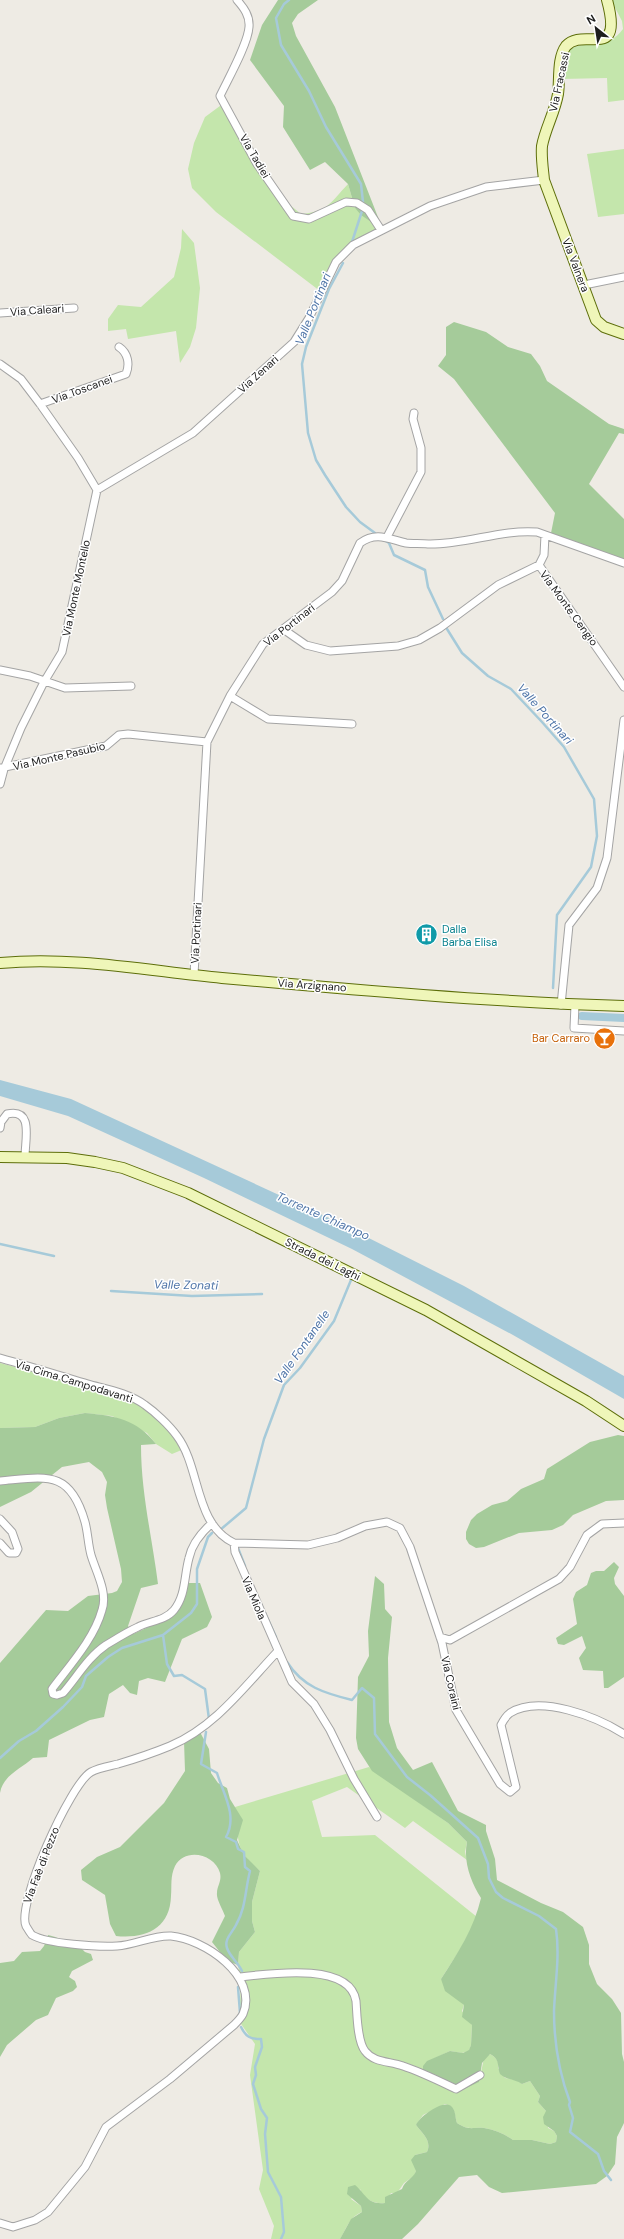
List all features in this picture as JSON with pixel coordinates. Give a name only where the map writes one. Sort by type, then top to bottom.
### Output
[{"type":"street","name":"Via Tadiei","points":[[236,0],[244,8],[249,27],[247,38],[220,96],[258,164],[293,216],[309,219],[346,202],[356,204],[368,210],[380,230]]},
{"type":"street","name":"Via Fracassi","points":[[544,180],[542,146],[556,104],[562,56],[566,47],[576,41],[610,38],[615,33],[618,27],[617,20],[607,0]]},
{"type":"street","name":"Via Zenari","points":[[97,490],[192,432],[294,342],[309,318],[336,262],[353,245],[430,206],[486,187],[544,180]]},
{"type":"street","name":"Via Valnera","points":[[544,180],[598,324],[624,334]]},
{"type":"street","points":[[584,285],[624,277]]},
{"type":"street","name":"Via Caleari","points":[[0,313],[74,308]]},
{"type":"street","name":"Via Toscanei","points":[[97,490],[78,458],[40,404],[126,374],[129,364],[125,353],[119,347]]},
{"type":"street","points":[[0,364],[21,379],[40,404]]},
{"type":"street","points":[[387,537],[421,472],[421,448],[413,419],[414,413]]},
{"type":"street","name":"Via Monte Montello","points":[[0,784],[2,768],[44,682],[62,652],[97,490]]},
{"type":"street","name":"Via Portinari","points":[[194,974],[207,742],[230,696],[264,644],[332,592],[342,581],[360,543],[375,536],[387,537],[407,543],[448,544],[522,531],[545,535],[624,563]]},
{"type":"street","points":[[539,565],[544,555],[545,535]]},
{"type":"street","name":"Via Monte Cengio","points":[[283,629],[306,645],[330,651],[398,646],[419,640],[440,628],[498,585],[539,565],[624,687]]},
{"type":"street","points":[[0,670],[30,676],[65,688],[131,686]]},
{"type":"street","points":[[230,696],[268,719],[352,724]]},
{"type":"street","points":[[561,1005],[569,925],[597,888],[607,858],[624,720]]},
{"type":"street","name":"Via Monte Pasubio","points":[[2,768],[106,746],[119,735],[128,734],[207,742]]},
{"type":"street","name":"Via Arzignano","points":[[0,963],[21,961],[79,964],[561,1005],[624,1006]]},
{"type":"street","points":[[575,1005],[574,1028],[624,1031]]},
{"type":"street","points":[[0,1128],[1,1122],[7,1114],[15,1112],[22,1115],[26,1120],[26,1157]]},
{"type":"street","name":"Strada dei Laghi","points":[[0,1157],[67,1158],[109,1165],[123,1168],[188,1193],[431,1313],[586,1401],[624,1426]]},
{"type":"street","name":"Via Cima Campodavanti","points":[[0,1358],[124,1394],[144,1404],[178,1436],[192,1466],[202,1503],[212,1523],[225,1539],[234,1543]]},
{"type":"street","points":[[0,1481],[47,1477],[60,1482],[70,1489],[78,1500],[85,1524],[90,1551],[105,1598],[96,1627],[72,1664],[52,1689],[52,1694],[57,1695],[63,1692],[88,1661],[104,1647],[140,1626],[155,1622],[172,1612],[181,1600],[189,1557],[194,1544],[212,1523]]},
{"type":"street","points":[[0,1519],[12,1532],[18,1549],[16,1553],[9,1553],[0,1543]]},
{"type":"street","name":"Via Coraini","points":[[234,1543],[308,1545],[337,1538],[365,1526],[387,1522],[400,1528],[410,1547],[440,1637],[456,1710],[500,1784],[510,1792],[516,1787],[501,1725],[508,1714],[521,1708],[535,1705],[560,1709],[588,1716],[624,1734]]},
{"type":"street","points":[[440,1637],[450,1640],[559,1579],[570,1567],[587,1535],[602,1524],[624,1523]]},
{"type":"street","name":"Via Miola","points":[[234,1543],[235,1552],[277,1652],[292,1682],[314,1704],[330,1730],[354,1779],[377,1817]]},
{"type":"street","name":"Via Faè di Pezzo","points":[[240,1977],[206,1948],[188,1940],[170,1936],[117,1946],[76,1944],[42,1939],[31,1934],[25,1925],[24,1909],[52,1833],[68,1802],[90,1772],[170,1746],[202,1729],[216,1718],[277,1652]]},
{"type":"street","points":[[0,2223],[13,2227],[35,2220],[48,2212],[85,2167],[106,2127],[170,2078],[234,2025],[243,2014],[244,1989],[240,1977],[302,1972],[340,1980],[352,1989],[356,2000],[356,2013],[364,2050],[374,2059],[403,2066],[456,2089],[480,2075]]},
{"type":"green space","points":[[278,0],[318,0],[298,14],[292,23],[296,36],[335,107],[383,230],[361,215],[355,208],[348,184],[325,162],[310,170],[283,127],[284,106],[250,60],[262,25]]},
{"type":"green space","points":[[611,0],[624,0],[624,100],[608,102],[607,78],[562,79],[568,50],[583,45],[611,40],[623,29],[622,21]]},
{"type":"green space","points":[[224,103],[285,201],[301,214],[318,211],[328,205],[348,184],[355,208],[383,230],[354,246],[337,263],[320,291],[216,212],[192,188],[188,169],[194,143],[205,117]]},
{"type":"green space","points":[[624,149],[624,214],[598,217],[587,154]]},
{"type":"green space","points":[[182,229],[194,243],[200,288],[196,328],[190,347],[180,363],[176,331],[128,339],[126,329],[108,331],[108,319],[118,305],[141,307],[174,277],[181,248]]},
{"type":"green space","points":[[454,322],[486,332],[508,347],[531,354],[540,366],[547,381],[609,424],[624,429],[624,434],[619,433],[589,484],[624,519],[624,559],[551,533],[555,513],[454,379],[438,366],[446,355],[446,327]]},
{"type":"green space","points":[[0,1363],[125,1396],[158,1419],[184,1449],[172,1454],[156,1444],[147,1433],[112,1416],[85,1413],[59,1418],[35,1427],[0,1428]]},
{"type":"green space","points":[[85,1413],[125,1420],[141,1429],[156,1444],[141,1445],[141,1463],[158,1584],[141,1588],[128,1626],[133,1634],[171,1617],[186,1583],[200,1583],[212,1617],[207,1627],[182,1639],[165,1682],[148,1678],[139,1681],[137,1695],[130,1693],[123,1685],[109,1694],[104,1717],[90,1720],[49,1740],[47,1757],[33,1758],[13,1773],[5,1781],[0,1793],[0,1663],[46,1610],[68,1611],[88,1596],[117,1591],[122,1582],[121,1569],[105,1495],[107,1482],[102,1472],[89,1462],[62,1467],[31,1492],[0,1507],[0,1428],[35,1427],[59,1418]]},
{"type":"green space","points":[[618,1435],[624,1436],[624,1500],[606,1501],[573,1515],[563,1525],[552,1530],[519,1533],[484,1547],[476,1548],[469,1544],[466,1539],[466,1532],[471,1520],[477,1514],[492,1505],[507,1501],[521,1489],[544,1479],[547,1469],[590,1442]]},
{"type":"green space","points":[[614,1562],[619,1567],[614,1578],[615,1584],[624,1596],[624,1677],[608,1688],[604,1688],[603,1671],[583,1670],[579,1658],[586,1648],[582,1636],[564,1645],[558,1644],[556,1638],[577,1624],[573,1599],[576,1592],[587,1585],[591,1573],[596,1571],[604,1571]]},
{"type":"green space","points":[[375,1576],[384,1584],[385,1609],[392,1617],[388,1658],[389,1722],[397,1748],[413,1770],[432,1762],[458,1811],[486,1825],[486,1831],[495,1859],[497,1880],[541,1903],[563,1912],[583,1927],[589,1945],[589,1964],[597,1984],[612,1999],[621,2013],[622,2054],[624,2062],[624,2123],[617,2137],[615,2164],[607,2176],[596,2184],[502,2193],[489,2187],[477,2175],[459,2177],[418,2224],[402,2239],[340,2239],[351,2219],[362,2212],[361,2206],[347,2194],[348,2187],[355,2185],[370,2201],[379,2203],[385,2203],[385,2197],[402,2189],[416,2171],[411,2160],[415,2155],[427,2152],[428,2148],[428,2141],[416,2125],[426,2114],[437,2107],[447,2104],[451,2106],[455,2112],[457,2123],[465,2127],[492,2130],[513,2140],[532,2140],[550,2144],[556,2142],[557,2136],[554,2131],[544,2124],[543,2117],[546,2111],[538,2102],[540,2096],[530,2081],[522,2084],[502,2076],[500,2074],[497,2060],[490,2054],[482,2063],[479,2082],[462,2090],[423,2072],[423,2066],[427,2061],[450,2051],[463,2053],[469,2050],[471,2045],[472,2025],[462,2017],[464,2005],[445,1991],[441,1979],[470,1930],[481,1898],[474,1885],[467,1864],[467,1842],[448,1823],[372,1771],[358,1749],[356,1738],[358,1677],[369,1656],[368,1631]]},
{"type":"green space","points":[[197,1731],[201,1734],[209,1749],[211,1773],[218,1783],[227,1788],[230,1799],[243,1820],[237,1840],[244,1855],[260,1871],[252,1902],[252,1921],[255,1932],[239,1952],[238,1965],[227,1961],[212,1942],[225,1916],[217,1895],[220,1873],[217,1866],[206,1857],[192,1855],[186,1856],[180,1860],[175,1866],[172,1874],[170,1907],[166,1917],[154,1930],[137,1936],[116,1936],[110,1924],[105,1895],[82,1880],[81,1870],[97,1857],[120,1847],[164,1803],[185,1771],[184,1741]]},
{"type":"green space","points":[[369,1767],[448,1823],[467,1842],[465,1852],[467,1860],[413,1821],[405,1828],[347,1787],[312,1801],[322,1837],[375,1835],[477,1917],[461,1948],[441,1979],[464,2005],[462,2011],[472,2025],[471,2045],[469,2051],[462,2053],[450,2051],[433,2059],[479,2082],[484,2058],[490,2054],[492,2055],[496,2058],[498,2068],[505,2078],[517,2080],[522,2084],[530,2081],[540,2096],[538,2102],[546,2111],[548,2128],[554,2131],[557,2136],[556,2142],[550,2144],[532,2140],[513,2140],[492,2130],[465,2127],[457,2123],[453,2109],[449,2105],[445,2104],[423,2115],[416,2125],[428,2141],[428,2148],[427,2152],[415,2155],[416,2171],[414,2176],[404,2183],[397,2193],[391,2193],[385,2203],[377,2203],[367,2199],[360,2189],[351,2199],[361,2206],[362,2212],[351,2220],[340,2239],[271,2239],[274,2226],[259,2189],[263,2170],[250,2075],[255,2044],[239,2021],[241,1984],[238,1965],[239,1952],[255,1932],[252,1921],[252,1902],[260,1871],[251,1863],[241,1849],[235,1807]]},
{"type":"green space","points":[[48,1935],[68,1942],[76,1943],[85,1952],[91,1954],[93,1960],[72,1971],[69,1977],[75,1981],[77,1987],[73,1991],[56,1998],[48,2015],[36,2020],[7,2045],[0,2057],[0,1963],[14,1961],[22,1952],[40,1951],[44,1946]]},
{"type":"water","name":"Torrente Chiampo","points":[[0,1080],[71,1099],[329,1218],[464,1286],[624,1376],[624,1399],[513,1335],[352,1249],[204,1178],[68,1116],[0,1096]]},
{"type":"waterway","name":"Valle Portinari","points":[[289,0],[284,4],[276,18],[281,45],[309,91],[326,127],[361,184],[363,202]]},
{"type":"waterway","name":"Valle Portinari","points":[[352,242],[362,211]]},
{"type":"waterway","name":"Valle Portinari","points":[[343,263],[329,289],[306,347],[302,364],[308,433],[316,460],[346,507],[360,522],[375,533]]},
{"type":"waterway","name":"Valle Portinari","points":[[384,540],[389,543],[394,555],[425,570],[428,587],[443,619]]},
{"type":"waterway","name":"Valle Portinari","points":[[447,629],[462,653],[488,676],[511,689],[564,747],[594,799],[597,836],[591,867],[557,915],[553,988]]},
{"type":"waterway","points":[[582,1016],[624,1018]]},
{"type":"waterway","name":"Valle Zonati","points":[[0,1244],[54,1256]]},
{"type":"waterway","name":"Valle Fontanelle","points":[[220,1530],[246,1508],[264,1439],[284,1385],[300,1368],[334,1321],[351,1280]]},
{"type":"waterway","name":"Valle Zonati","points":[[111,1291],[192,1296],[262,1294]]},
{"type":"waterway","name":"Valle Fontanelle","points":[[0,1758],[19,1741],[36,1731],[63,1707],[82,1687],[86,1676],[108,1657],[122,1648],[163,1635],[191,1613],[197,1604],[197,1569],[208,1537],[212,1533]]},
{"type":"waterway","points":[[238,1548],[245,1566]]},
{"type":"waterway","points":[[264,1611],[276,1637]]},
{"type":"waterway","points":[[163,1635],[167,1664],[174,1676],[182,1675],[205,1689],[209,1719]]},
{"type":"waterway","points":[[287,1662],[300,1678],[315,1688],[332,1695],[352,1700],[362,1688],[374,1698],[375,1734],[407,1777],[430,1795],[478,1838],[488,1864],[489,1878],[496,1892],[503,1898],[539,1916],[556,1929],[558,1949],[554,2011],[555,2035],[560,2069],[570,2102],[569,2105],[573,2118],[570,2132],[598,2154],[604,2171],[611,2180]]},
{"type":"waterway","points":[[206,1732],[201,1764],[217,1773],[230,1813],[229,1829],[226,1837],[236,1842],[238,1849],[244,1852],[245,1867],[250,1871],[242,1912],[229,1936],[226,1945],[228,1951],[242,1971]]},
{"type":"waterway","points":[[238,1987],[240,2013]]},
{"type":"waterway","points":[[241,2027],[249,2037],[261,2039],[262,2047],[255,2067],[256,2075],[253,2084],[261,2109],[267,2118],[265,2134],[268,2172],[281,2197],[284,2232],[281,2239]]},
{"type":"place","name":"Dalla Barba Elisa","points":[[426,935]]},
{"type":"place","name":"Bar Carraro","points":[[605,1038]]}]
